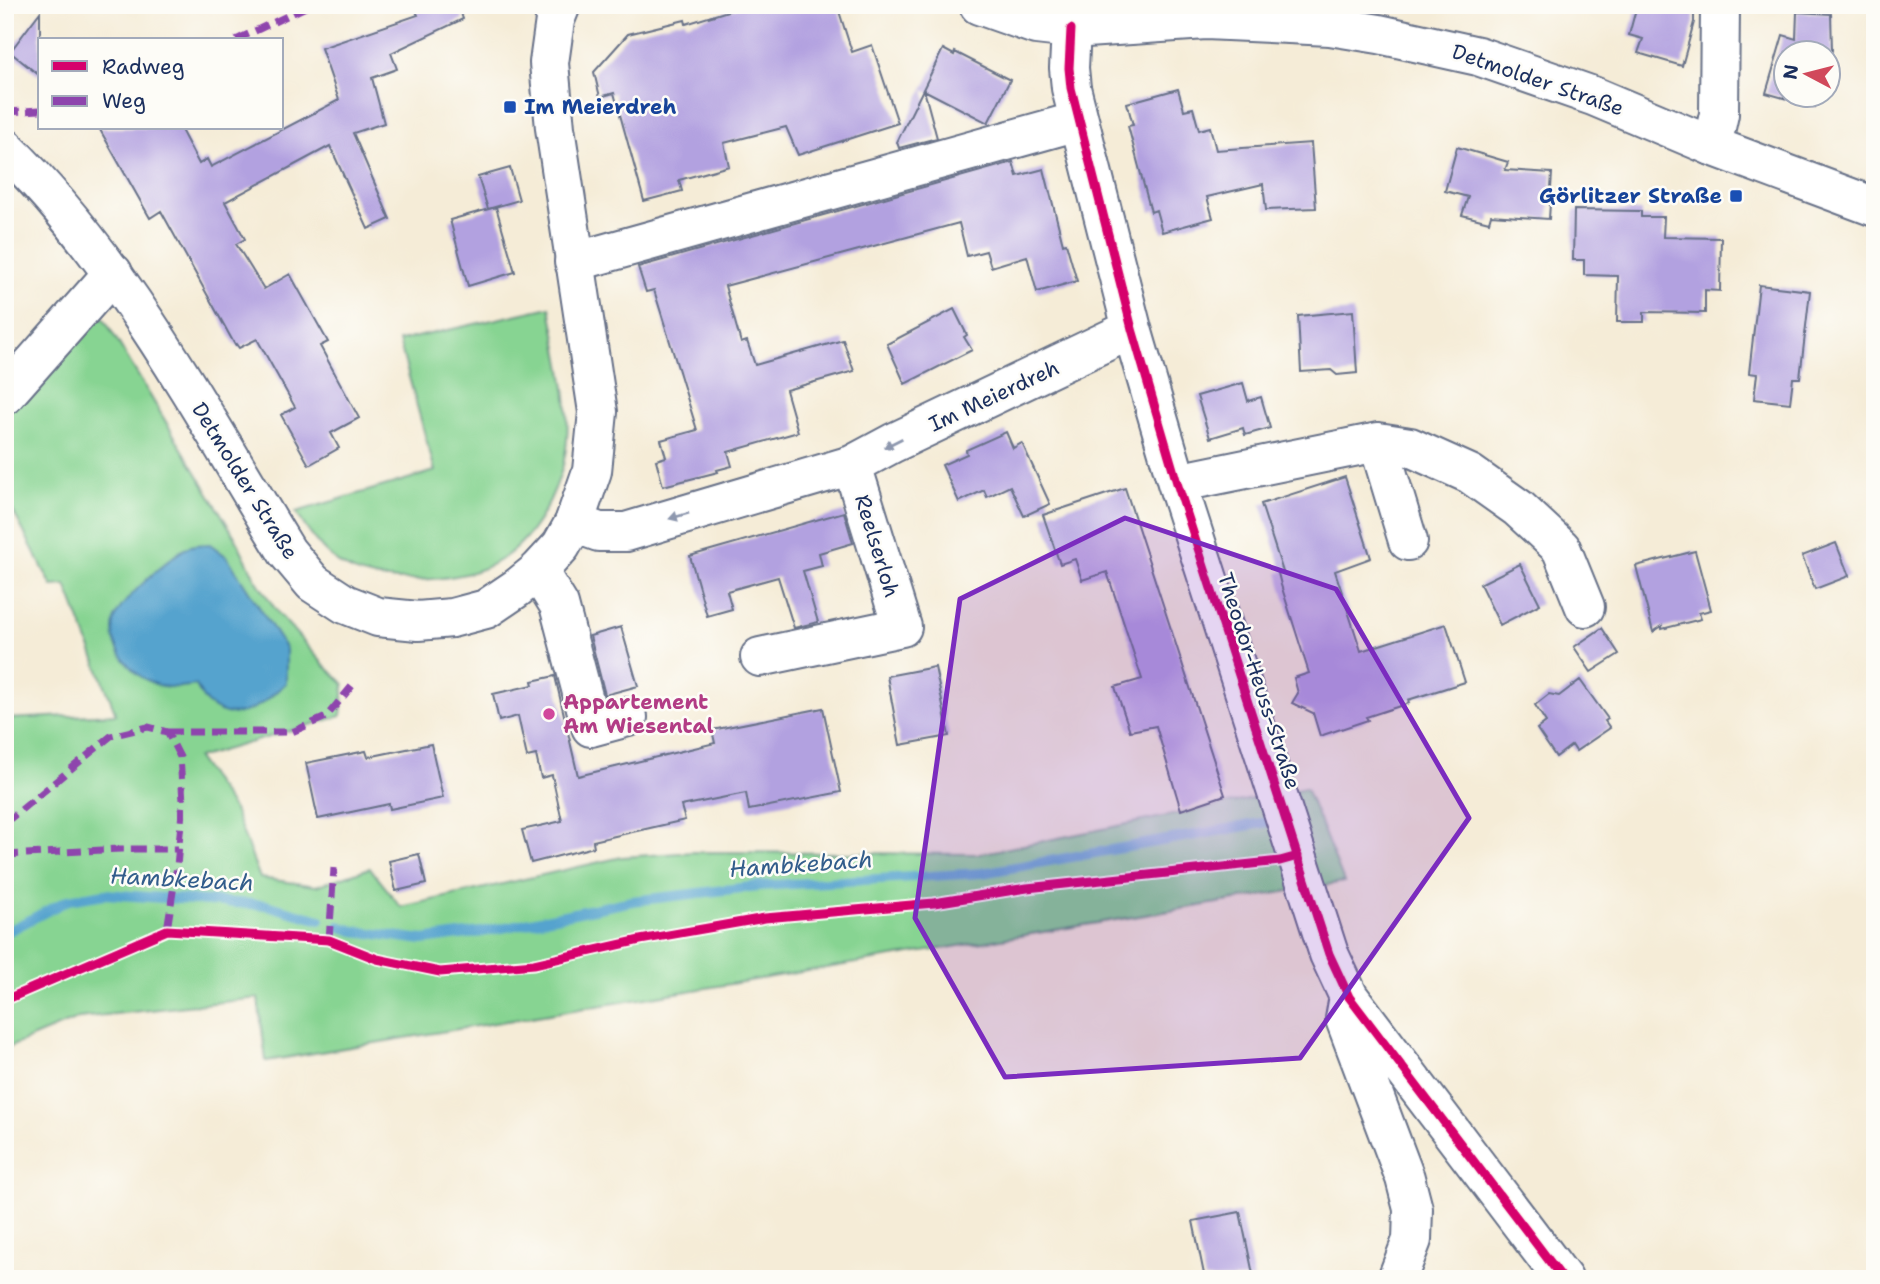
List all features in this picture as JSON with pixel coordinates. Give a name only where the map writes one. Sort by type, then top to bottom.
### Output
[{"type":"street","name":"Detmolder Straße","points":[[5,148],[41,183],[113,273],[287,552],[313,583],[345,604],[378,617],[418,621],[452,618],[486,609],[538,570],[561,546],[574,523],[592,471],[598,412],[555,128],[549,63],[555,20],[561,5]]},
{"type":"street","name":"Detmolder Straße","points":[[979,5],[1036,25],[1071,29],[1282,14],[1478,56],[1594,96],[1712,146],[1875,207]]},
{"type":"street","points":[[1712,146],[1719,114],[1720,5]]},
{"type":"street","name":"Theodor-Heuss-Straße","points":[[1071,29],[1069,68],[1078,121],[1132,329],[1177,483],[1329,954],[1349,997],[1563,1279]]},
{"type":"street","points":[[575,262],[1078,121]]},
{"type":"street","points":[[5,394],[113,273]]},
{"type":"street","name":"Im Meierdreh","points":[[574,523],[599,532],[626,531],[852,466],[893,443],[1132,329]]},
{"type":"street","points":[[1177,483],[1378,442],[1410,447],[1470,474],[1518,508],[1561,548],[1585,607]]},
{"type":"street","points":[[1378,442],[1408,541]]},
{"type":"street","name":"Reelserloh","points":[[760,657],[911,626],[852,466]]},
{"type":"street","points":[[538,570],[559,605],[591,727],[628,717]]},
{"type":"street","points":[[1349,997],[1345,1019],[1405,1178],[1413,1209],[1412,1240],[1396,1279]]},
{"type":"highlighted area","points":[[1125,518],[1336,589],[1469,818],[1300,1058],[1005,1077],[915,918],[960,599]]},
{"type":"green space","points":[[550,307],[568,418],[565,455],[555,490],[538,522],[524,540],[509,554],[492,564],[454,577],[397,580],[378,578],[349,569],[332,558],[321,548],[296,512],[435,471],[399,341]]},
{"type":"green space","points":[[103,317],[235,537],[255,578],[278,613],[344,684],[341,716],[197,758],[234,810],[260,878],[316,886],[370,868],[401,907],[622,857],[694,852],[979,854],[1306,788],[1344,882],[266,1061],[258,998],[79,1018],[5,1049],[5,719],[116,714],[66,585],[52,586],[13,511],[5,508],[5,410],[78,332]]},
{"type":"water","points":[[210,544],[227,557],[286,649],[286,683],[260,705],[240,713],[219,711],[208,704],[196,685],[167,687],[149,681],[131,668],[114,639],[115,618],[136,590],[188,547]]},
{"type":"building","points":[[413,5],[458,5],[463,19],[391,53],[397,69],[372,78],[384,123],[353,133],[390,219],[368,229],[330,146],[225,202],[245,239],[236,244],[264,289],[290,274],[328,342],[320,346],[359,418],[331,433],[339,448],[309,465],[281,415],[295,407],[257,339],[239,348],[235,345],[161,211],[150,218],[100,130],[181,130],[199,164],[207,159],[211,167],[339,100],[321,48],[418,15]]},
{"type":"building","points":[[747,5],[837,5],[852,52],[872,45],[898,123],[798,155],[786,127],[724,143],[729,166],[679,180],[682,191],[644,201],[614,93],[600,97],[594,72],[628,34],[685,20],[686,24]]},
{"type":"building","points":[[1637,5],[1694,5],[1694,22],[1682,66],[1638,53],[1643,39],[1629,35]]},
{"type":"building","points":[[40,12],[38,74],[10,52]]},
{"type":"building","points":[[1797,12],[1831,14],[1832,38],[1796,38]]},
{"type":"building","points":[[943,49],[954,55],[955,52],[1010,80],[988,123],[924,90],[937,138],[899,148],[897,142]]},
{"type":"building","points":[[1772,73],[1772,95],[1766,93]]},
{"type":"building","points":[[1178,89],[1184,110],[1193,108],[1199,130],[1210,127],[1216,150],[1311,143],[1316,208],[1266,210],[1263,184],[1207,197],[1213,218],[1162,232],[1156,210],[1151,212],[1128,126],[1133,125],[1127,103]]},
{"type":"building","points":[[1457,147],[1508,162],[1505,170],[1552,173],[1549,219],[1491,215],[1489,222],[1462,215],[1468,197],[1445,191]]},
{"type":"building","points":[[1013,162],[1017,176],[1044,169],[1063,244],[1066,243],[1077,281],[1037,292],[1027,256],[991,267],[986,251],[967,256],[959,223],[725,286],[741,343],[747,341],[755,365],[843,340],[854,371],[786,390],[798,432],[728,452],[732,466],[717,470],[718,472],[663,486],[656,460],[666,457],[661,440],[697,430],[654,290],[646,292],[638,267]]},
{"type":"building","points":[[510,168],[519,200],[488,209],[478,177]]},
{"type":"building","points":[[496,207],[515,272],[468,286],[450,220]]},
{"type":"building","points":[[1574,210],[1641,211],[1641,217],[1664,217],[1663,237],[1721,238],[1720,291],[1705,290],[1705,313],[1644,312],[1644,322],[1617,322],[1618,276],[1584,275],[1584,260],[1573,260]]},
{"type":"building","points":[[1759,285],[1810,291],[1800,378],[1793,378],[1790,403],[1754,399],[1757,374],[1749,373]]},
{"type":"building","points":[[954,309],[972,350],[905,384],[887,344]]},
{"type":"building","points":[[1353,311],[1357,373],[1337,375],[1331,370],[1301,372],[1298,316]]},
{"type":"building","points":[[1243,383],[1248,401],[1261,397],[1270,428],[1245,435],[1243,428],[1210,438],[1197,396]]},
{"type":"building","points":[[1006,432],[1013,448],[1022,443],[1050,504],[1024,516],[1010,486],[987,497],[984,490],[959,502],[942,465],[967,454],[966,450]]},
{"type":"building","points":[[1345,477],[1371,558],[1335,571],[1361,651],[1446,624],[1465,682],[1408,700],[1409,703],[1366,717],[1368,720],[1320,736],[1313,713],[1292,703],[1298,693],[1294,678],[1309,673],[1281,585],[1278,573],[1283,572],[1261,504]]},
{"type":"building","points":[[1125,488],[1225,795],[1181,810],[1156,726],[1130,731],[1115,687],[1142,679],[1107,572],[1082,580],[1075,559],[1060,564],[1043,515]]},
{"type":"building","points":[[844,512],[853,543],[819,553],[822,566],[803,571],[818,622],[794,628],[778,577],[727,591],[732,609],[707,616],[690,556]]},
{"type":"building","points":[[1836,543],[1849,576],[1815,589],[1802,556]]},
{"type":"building","points":[[1695,551],[1711,610],[1699,613],[1701,619],[1662,629],[1662,626],[1653,632],[1636,566]]},
{"type":"building","points":[[1520,564],[1540,604],[1500,625],[1480,584]]},
{"type":"building","points":[[621,627],[638,686],[605,695],[590,636]]},
{"type":"building","points":[[1602,628],[1619,654],[1591,672],[1574,647]]},
{"type":"building","points":[[935,667],[949,736],[900,745],[887,676]]},
{"type":"building","points":[[555,676],[578,776],[715,743],[712,730],[823,708],[841,792],[749,810],[746,793],[681,806],[685,820],[593,841],[594,847],[531,863],[522,830],[562,821],[552,775],[541,778],[536,755],[527,757],[518,716],[499,721],[493,694],[533,685],[532,681]]},
{"type":"building","points":[[1580,680],[1608,719],[1605,721],[1610,728],[1576,751],[1572,745],[1556,757],[1537,729],[1546,722],[1535,705],[1549,694],[1559,696]]},
{"type":"building","points":[[431,744],[443,798],[390,809],[389,804],[318,819],[306,763],[366,751],[368,757]]},
{"type":"building","points":[[419,854],[426,884],[396,891],[389,861]]},
{"type":"building","points":[[1240,1212],[1254,1279],[1205,1279],[1193,1221]]},
{"type":"waterway","name":"Hambkebach","points":[[339,926],[354,931],[423,940],[482,932],[632,901],[758,886],[982,873],[1267,822]]},
{"type":"waterway","name":"Hambkebach","points":[[5,933],[68,900],[105,894],[266,905],[320,920]]},
{"type":"marked path","points":[[240,38],[310,5]]},
{"type":"marked path","points":[[6,112],[38,110]]},
{"type":"marked path","points":[[167,732],[292,732],[326,717],[352,686]]},
{"type":"marked path","points":[[5,823],[111,736],[148,727],[167,732],[180,757],[183,801],[167,930]]},
{"type":"marked path","points":[[5,855],[178,849]]},
{"type":"marked path","points":[[329,940],[334,868]]},
{"type":"cycle path","points":[[1071,29],[1071,88],[1132,329],[1177,483],[1329,954],[1349,997],[1563,1279]]},
{"type":"cycle path","points":[[5,1000],[167,930],[329,940],[377,959],[440,972],[534,964],[640,940],[765,918],[934,903],[1027,888],[1280,861],[1298,856]]},
{"type":"place","name":"Im Meierdreh","points":[[510,107]]},
{"type":"place","name":"Görlitzer Straße","points":[[1736,196]]},
{"type":"place","name":"Appartement Am Wiesental","points":[[549,714]]}]
